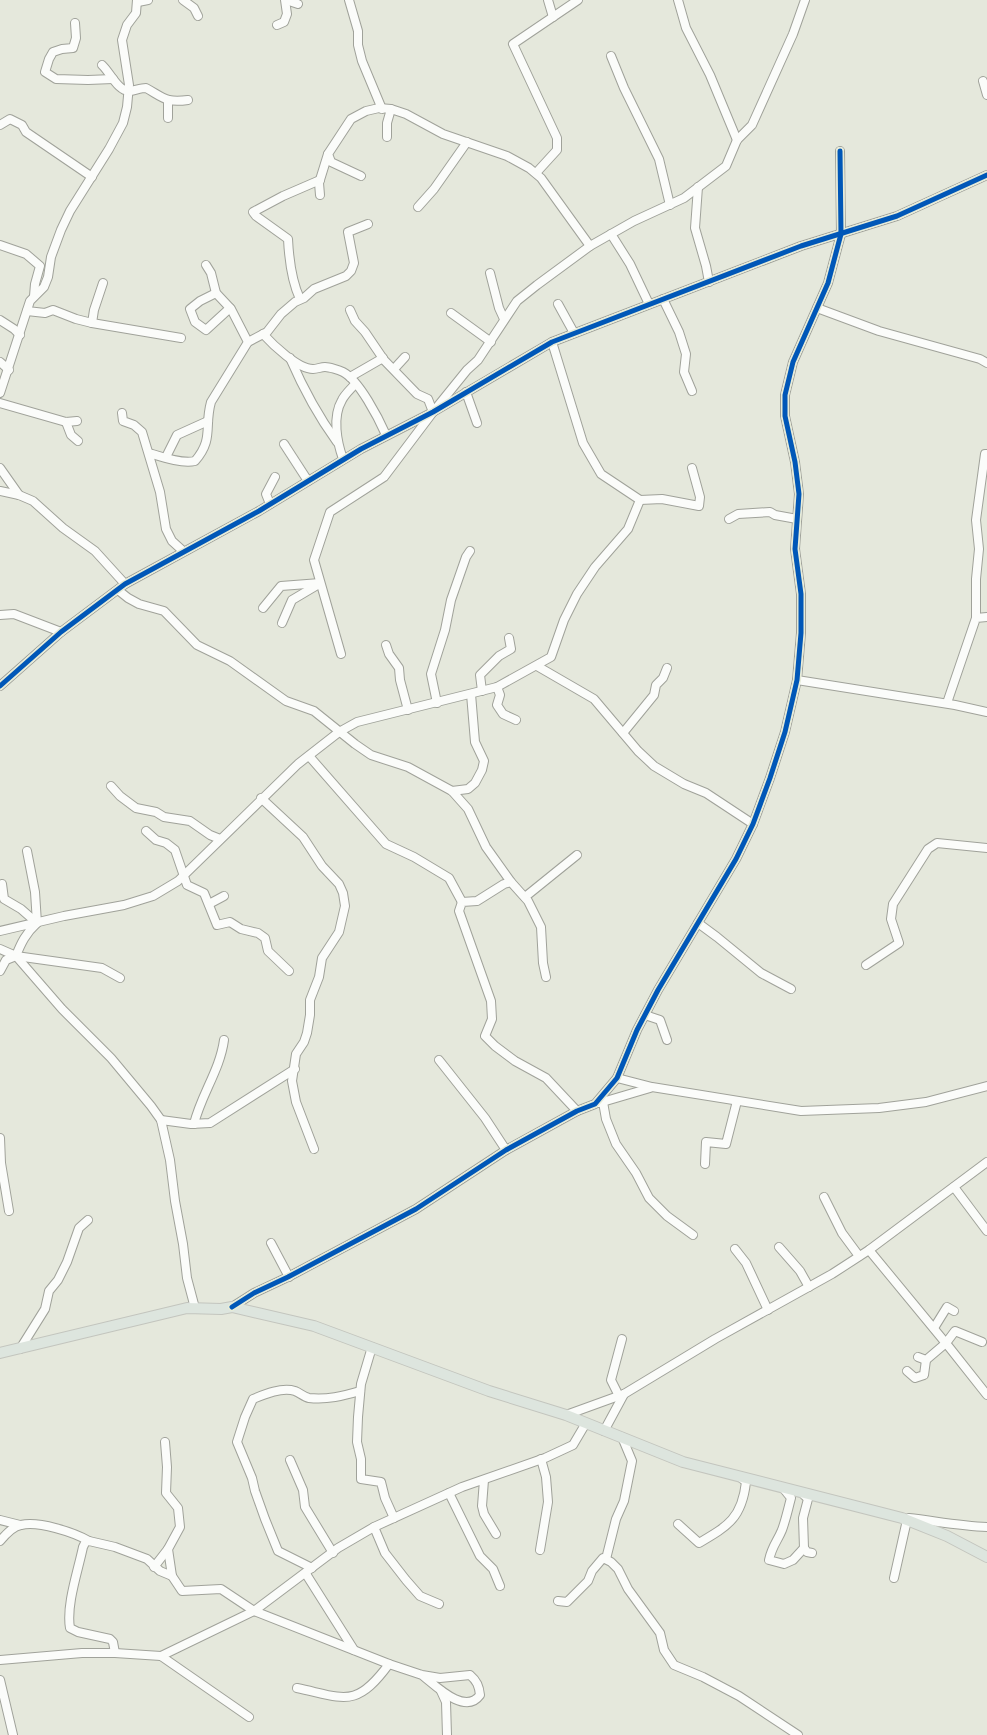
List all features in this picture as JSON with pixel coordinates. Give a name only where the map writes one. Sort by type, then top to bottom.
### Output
[{"type":"main road","points":[[0,1353],[187,1308],[221,1309],[232,1307],[314,1326],[489,1391],[566,1415],[683,1462],[904,1519],[986,1552]]},
{"type":"street","points":[[34,296],[44,287],[48,277],[50,257],[70,211],[123,123],[128,107],[128,91],[122,40],[127,25],[136,12],[138,1],[148,0]]},
{"type":"street","points":[[183,0],[194,8],[198,16]]},
{"type":"street","points":[[277,25],[284,22],[287,14],[286,0],[298,4]]},
{"type":"street","points":[[349,0],[358,32],[358,45],[362,61],[386,109],[387,137]]},
{"type":"street","points":[[548,0],[553,17]]},
{"type":"street","points":[[536,174],[557,150],[557,138],[513,44],[578,0]]},
{"type":"street","points":[[678,0],[686,28],[710,75],[737,140]]},
{"type":"street","points":[[341,654],[314,560],[330,512],[384,477],[433,412],[467,370],[478,360],[518,301],[530,290],[590,246],[634,221],[684,198],[726,166],[737,140],[752,125],[793,34],[805,0]]},
{"type":"street","points":[[75,23],[76,38],[73,48],[53,52],[45,72],[56,79],[88,80],[113,78]]},
{"type":"street","points":[[611,56],[624,88],[659,158],[670,205]]},
{"type":"street","points":[[102,65],[119,86],[128,91],[146,88],[168,100],[175,102],[188,100]]},
{"type":"street","points":[[983,81],[987,95]]},
{"type":"street","points":[[168,100],[168,118]]},
{"type":"street","points":[[320,195],[320,180],[328,154],[350,119],[366,111],[386,109],[406,114],[443,134],[507,156],[528,168],[541,178],[590,246]]},
{"type":"street","points":[[0,125],[10,119],[22,125],[26,132],[92,177]]},
{"type":"street","points":[[418,207],[434,189],[468,142]]},
{"type":"street","points":[[599,1103],[617,1078],[645,1015],[736,859],[753,824],[785,732],[798,680],[801,594],[795,549],[799,494],[795,462],[785,416],[785,395],[793,362],[828,283],[841,234],[840,151]]},
{"type":"street","points":[[328,154],[331,162],[361,176]]},
{"type":"street","points":[[0,686],[61,632],[125,584],[270,504],[343,459],[433,412],[552,342],[792,250],[897,216],[987,175]]},
{"type":"street","points":[[300,300],[289,261],[288,240],[253,212],[283,196],[320,180]]},
{"type":"street","points":[[698,187],[695,228],[709,282]]},
{"type":"street","points":[[149,453],[188,463],[195,461],[205,450],[208,433],[208,412],[211,402],[248,342],[263,334],[288,308],[314,289],[346,276],[351,271],[354,263],[348,232],[368,224]]},
{"type":"street","points":[[611,234],[630,264],[649,304]]},
{"type":"street","points":[[0,245],[26,254],[40,266],[34,296],[27,311],[0,393]]},
{"type":"street","points":[[206,265],[211,273],[216,293],[230,308],[248,342]]},
{"type":"street","points":[[490,273],[499,308],[504,319]]},
{"type":"street","points":[[92,323],[94,310],[103,283]]},
{"type":"street","points":[[216,293],[200,301],[190,309],[195,322],[206,330],[230,308]]},
{"type":"street","points":[[663,299],[680,332],[686,354],[684,372],[692,391]]},
{"type":"street","points":[[558,304],[574,333]]},
{"type":"street","points":[[817,308],[879,331],[980,359],[987,364]]},
{"type":"street","points":[[27,311],[45,313],[53,310],[76,320],[180,338]]},
{"type":"street","points":[[350,310],[355,322],[365,332],[383,358],[404,382],[417,394],[428,400],[433,412]]},
{"type":"street","points":[[451,313],[491,342]]},
{"type":"street","points":[[0,320],[14,328],[20,335]]},
{"type":"street","points":[[263,334],[290,358],[313,370],[326,366],[350,376],[372,407],[386,436]]},
{"type":"street","points":[[552,342],[582,443],[601,474],[640,500],[662,499],[699,506],[700,498],[692,468]]},
{"type":"street","points":[[394,369],[405,357]]},
{"type":"street","points":[[290,358],[300,383],[337,442],[343,459]]},
{"type":"street","points":[[350,376],[383,358]]},
{"type":"street","points":[[0,362],[9,370]]},
{"type":"street","points":[[337,442],[338,411],[342,400],[355,384]]},
{"type":"street","points":[[466,392],[477,423]]},
{"type":"street","points":[[0,403],[66,422],[77,421]]},
{"type":"street","points":[[122,414],[123,421],[134,425],[142,432],[160,492],[166,529],[172,542],[183,551]]},
{"type":"street","points":[[166,457],[177,435],[208,421]]},
{"type":"street","points":[[66,422],[71,435],[78,442]]},
{"type":"street","points":[[284,444],[308,481]]},
{"type":"street","points":[[947,703],[976,618],[976,579],[979,549],[976,520],[985,454],[987,454]]},
{"type":"street","points":[[0,468],[19,495]]},
{"type":"street","points":[[270,504],[266,494],[274,477]]},
{"type":"street","points":[[0,491],[19,495],[33,501],[63,528],[95,551],[125,584]]},
{"type":"street","points":[[0,931],[64,916],[124,905],[153,896],[178,881],[261,798],[298,764],[340,732],[357,722],[497,687],[551,657],[564,620],[577,594],[594,567],[628,529],[640,500]]},
{"type":"street","points":[[729,519],[738,514],[770,512],[775,515],[797,519]]},
{"type":"street","points":[[437,703],[431,674],[445,630],[451,600],[466,557],[470,551]]},
{"type":"street","points":[[263,608],[281,586],[320,583]]},
{"type":"street","points":[[282,622],[292,600],[320,583]]},
{"type":"street","points":[[118,590],[139,604],[164,611],[197,645],[230,661],[286,701],[314,712],[371,755],[408,767],[452,791],[468,809],[486,846],[511,882],[528,901],[541,927],[546,977]]},
{"type":"street","points":[[0,615],[14,614],[61,632]]},
{"type":"street","points":[[976,618],[987,617]]},
{"type":"street","points":[[482,691],[480,675],[499,656],[511,649],[509,638]]},
{"type":"street","points":[[386,645],[388,654],[399,668],[400,680],[408,710]]},
{"type":"street","points":[[537,666],[594,699],[638,751],[654,766],[684,784],[706,793],[753,824]]},
{"type":"street","points":[[623,733],[654,696],[656,684],[663,678],[667,668]]},
{"type":"street","points":[[798,680],[947,703],[987,712]]},
{"type":"street","points":[[497,687],[500,695],[496,705],[503,714],[516,720]]},
{"type":"street","points":[[452,791],[468,789],[475,783],[482,770],[484,761],[475,742],[471,694]]},
{"type":"street","points":[[309,756],[386,844],[414,857],[449,878],[462,902],[459,911],[491,1001],[492,1019],[486,1036],[495,1046],[515,1061],[546,1078],[577,1111]]},
{"type":"street","points":[[111,786],[120,796],[136,808],[190,821],[210,835],[220,839]]},
{"type":"street","points":[[261,798],[303,836],[322,866],[339,884],[343,893],[344,906],[339,932],[322,958],[319,977],[310,1000],[307,1033],[304,1042],[296,1054],[292,1082],[296,1102],[314,1149]]},
{"type":"street","points":[[146,831],[156,840],[166,843],[175,850],[187,885],[204,893],[217,925],[230,922],[241,929],[258,933],[264,938],[268,951],[288,971]]},
{"type":"street","points":[[866,965],[899,944],[891,919],[893,904],[928,849],[937,843],[987,848]]},
{"type":"street","points":[[27,850],[36,892],[37,923]]},
{"type":"street","points":[[525,897],[577,855]]},
{"type":"street","points":[[462,902],[477,901],[504,884],[511,882]]},
{"type":"street","points":[[2,884],[4,899],[21,909],[37,923]]},
{"type":"street","points":[[209,904],[224,896]]},
{"type":"street","points":[[0,971],[6,960],[16,956],[21,942],[29,930],[37,923]]},
{"type":"street","points":[[698,923],[761,973],[790,989]]},
{"type":"street","points":[[0,950],[16,956],[102,968],[120,978]]},
{"type":"street","points":[[16,956],[62,1009],[111,1058],[161,1120],[170,1160],[174,1201],[183,1244],[187,1278],[195,1308]]},
{"type":"street","points":[[645,1015],[660,1020],[667,1040]]},
{"type":"street","points":[[194,1124],[198,1109],[217,1069],[224,1040]]},
{"type":"street","points":[[439,1060],[485,1118],[506,1150]]},
{"type":"street","points":[[161,1120],[194,1124],[210,1123],[295,1069]]},
{"type":"street","points":[[617,1078],[652,1087],[801,1111],[879,1108],[926,1102],[987,1086]]},
{"type":"street","points":[[232,1307],[254,1292],[290,1277],[416,1209],[506,1150],[577,1111],[652,1087]]},
{"type":"street","points":[[705,1164],[706,1142],[726,1144],[737,1101]]},
{"type":"street","points":[[599,1103],[616,1144],[636,1173],[649,1198],[667,1216],[693,1235]]},
{"type":"street","points":[[0,1138],[1,1163],[9,1211]]},
{"type":"street","points":[[566,1415],[622,1395],[715,1338],[768,1310],[869,1250],[987,1162]]},
{"type":"street","points":[[954,1187],[987,1231]]},
{"type":"street","points":[[824,1197],[842,1233],[859,1256]]},
{"type":"street","points":[[20,1348],[45,1308],[49,1291],[58,1280],[67,1262],[79,1228],[88,1220]]},
{"type":"street","points":[[271,1243],[290,1277]]},
{"type":"street","points":[[779,1247],[800,1271],[809,1286]]},
{"type":"street","points":[[735,1249],[746,1263],[768,1310]]},
{"type":"street","points":[[869,1250],[987,1395]]},
{"type":"street","points":[[934,1328],[947,1307],[954,1311]]},
{"type":"street","points":[[907,1371],[915,1378],[924,1375],[922,1359],[946,1343],[955,1331],[982,1342]]},
{"type":"street","points":[[622,1339],[611,1380],[622,1395]]},
{"type":"street","points":[[372,1348],[360,1391],[357,1442],[361,1459],[361,1479],[381,1482],[384,1498],[394,1518]]},
{"type":"street","points":[[355,1651],[309,1571],[278,1551],[254,1491],[252,1478],[238,1442],[253,1398],[265,1394],[293,1390],[307,1397],[338,1398],[360,1391]]},
{"type":"street","points":[[604,1431],[622,1395]]},
{"type":"street","points":[[0,1660],[82,1653],[161,1656],[254,1611],[333,1553],[374,1527],[448,1493],[541,1459],[573,1444],[586,1423]]},
{"type":"street","points":[[606,1560],[616,1519],[624,1501],[632,1461],[622,1437]]},
{"type":"street","points":[[154,1567],[168,1550],[180,1527],[178,1508],[166,1493],[167,1467],[165,1442]]},
{"type":"street","points":[[540,1550],[548,1502],[546,1477],[541,1459]]},
{"type":"street","points":[[290,1460],[303,1490],[305,1507],[333,1553]]},
{"type":"street","points":[[678,1524],[699,1543],[721,1530],[732,1521],[745,1495],[746,1482],[740,1477]]},
{"type":"street","points":[[484,1480],[482,1506],[484,1514],[496,1534]]},
{"type":"street","points":[[782,1488],[791,1498],[781,1532],[772,1546],[769,1560],[784,1564],[793,1560],[804,1548],[804,1518],[808,1499],[803,1494]]},
{"type":"street","points":[[448,1493],[480,1556],[493,1569],[500,1586]]},
{"type":"street","points":[[894,1578],[904,1519],[939,1521],[965,1526],[987,1526]]},
{"type":"street","points":[[0,1520],[20,1525],[34,1524],[52,1528],[115,1547],[147,1559],[154,1567],[172,1576]]},
{"type":"street","points":[[0,1542],[13,1528],[20,1525]]},
{"type":"street","points":[[374,1527],[385,1554],[406,1580],[420,1596],[438,1604]]},
{"type":"street","points":[[89,1540],[83,1547],[72,1594],[70,1628],[78,1632],[110,1639],[113,1642],[115,1653]]},
{"type":"street","points":[[804,1548],[807,1552],[812,1553]]},
{"type":"street","points":[[168,1550],[172,1576],[182,1591],[221,1589],[254,1611],[389,1664],[440,1678],[470,1675],[476,1680],[480,1695],[471,1702],[455,1700],[422,1674]]},
{"type":"street","points":[[558,1601],[567,1602],[588,1581],[592,1571],[603,1558],[611,1562],[618,1569],[628,1589],[660,1633],[664,1650],[674,1665],[703,1677],[739,1696],[798,1735]]},
{"type":"street","points":[[161,1656],[249,1718]]},
{"type":"street","points":[[297,1688],[349,1698],[360,1694],[373,1684],[389,1664]]},
{"type":"street","points":[[0,1680],[14,1735]]},
{"type":"street","points":[[440,1689],[446,1702],[447,1735]]},
{"type":"cycle path","points":[[232,1307],[254,1293],[416,1209],[506,1150],[577,1111],[595,1104],[617,1078],[637,1030],[658,990],[736,859],[753,824],[770,778],[785,732],[797,680],[801,633],[801,594],[795,549],[799,494],[795,462],[785,416],[785,395],[793,362],[828,283],[841,234],[840,151]]},
{"type":"cycle path","points":[[0,686],[61,632],[125,584],[259,511],[361,449],[433,412],[552,342],[801,246],[897,216],[987,175]]}]
